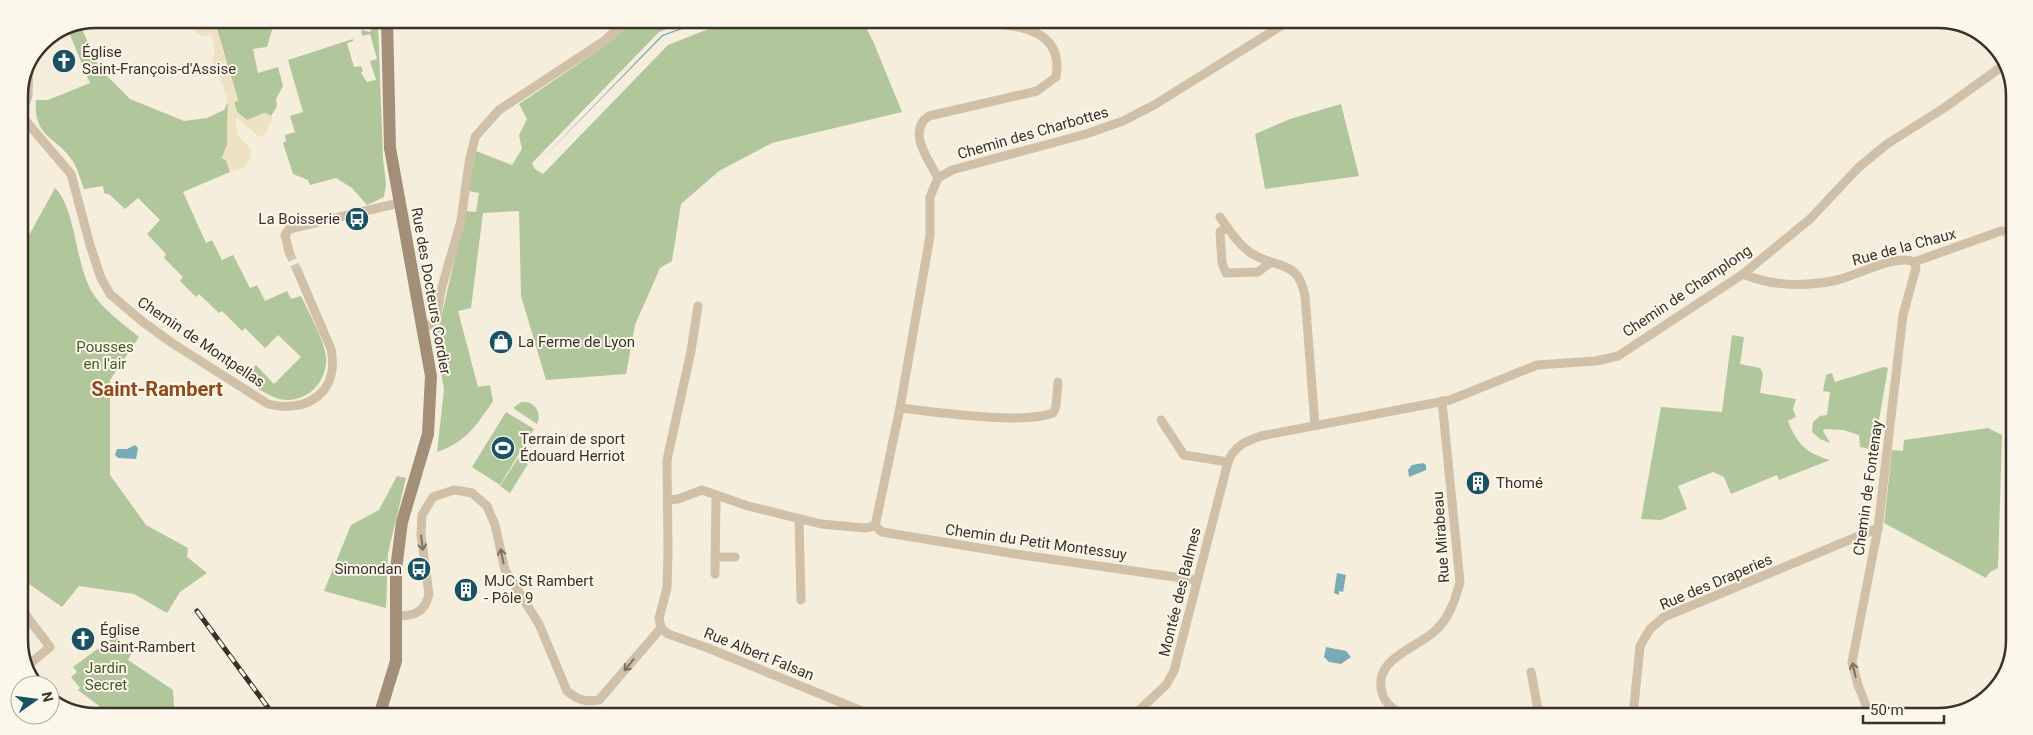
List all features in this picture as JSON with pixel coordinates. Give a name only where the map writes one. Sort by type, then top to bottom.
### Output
[{"type":"street","name":"Rue des Docteurs Cordier","points":[[382,708],[396,661],[396,569],[402,522],[423,456],[431,414],[431,376],[424,330],[390,148],[387,28]]},
{"type":"street","points":[[424,330],[436,320],[441,290],[461,221],[469,163],[475,136],[499,110],[604,41],[618,28]]},
{"type":"street","points":[[875,526],[900,408],[930,236],[930,197],[938,178],[919,140],[918,127],[921,121],[929,116],[1037,91],[1056,77],[1058,65],[1056,52],[1038,33],[1033,30],[1019,28]]},
{"type":"street","name":"Chemin des Charbottes","points":[[938,178],[952,170],[1086,134],[1124,120],[1154,105],[1278,28]]},
{"type":"street","name":"Chemin de Champlong","points":[[1476,390],[1537,365],[1596,360],[1618,356],[1743,274],[1810,219],[1858,168],[1887,144],[1944,108],[2000,68]]},
{"type":"street","name":"Chemin de Montpellas","points":[[28,124],[70,174],[90,245],[101,278],[110,294],[143,322],[172,343],[268,404],[293,407],[305,404],[316,398],[325,389],[331,376],[334,362],[331,349],[298,272]]},
{"type":"street","points":[[289,252],[286,235],[289,229],[399,203]]},
{"type":"street","points":[[1220,217],[1251,253],[1272,262],[1284,264],[1299,276],[1303,285],[1315,425]]},
{"type":"street","points":[[1227,227],[1220,232],[1222,263],[1226,273],[1258,272],[1272,262]]},
{"type":"street","name":"Rue de la Chaux","points":[[1743,274],[1761,281],[1796,285],[1838,280],[1901,259],[1914,262],[2005,231]]},
{"type":"street","name":"Chemin de Fontenay","points":[[1867,708],[1852,662],[1878,528],[1903,315],[1916,268],[1914,262]]},
{"type":"street","points":[[396,616],[408,616],[423,611],[427,604],[429,594],[421,535],[422,515],[433,497],[454,490],[472,493],[487,506],[495,525],[505,570],[539,624],[567,691],[576,698],[586,702],[599,700],[661,628],[659,618],[667,588],[668,569],[669,444],[691,350],[698,306]]},
{"type":"street","points":[[900,408],[972,415],[1042,418],[1053,413],[1056,406],[1058,382]]},
{"type":"street","name":"Montée des Balmes","points":[[1140,708],[1166,684],[1174,671],[1196,580],[1231,453],[1244,442],[1261,436],[1442,401],[1476,390]]},
{"type":"street","name":"Rue Mirabeau","points":[[1394,708],[1386,702],[1379,685],[1386,666],[1437,630],[1453,607],[1460,582],[1442,401]]},
{"type":"street","points":[[1161,420],[1184,455],[1228,462]]},
{"type":"street","name":"Chemin du Petit Montessuy","points":[[668,500],[678,499],[702,490],[821,524],[854,525],[865,528],[875,526],[882,532],[945,543],[1196,580]]},
{"type":"street","points":[[715,574],[716,495]]},
{"type":"street","points":[[799,519],[801,600]]},
{"type":"street","name":"Rue des Draperies","points":[[1634,708],[1640,646],[1650,629],[1664,618],[1878,528]]},
{"type":"street","points":[[715,557],[735,557]]},
{"type":"street","points":[[28,618],[50,647],[32,662]]},
{"type":"street","name":"Rue Albert Falsan","points":[[661,628],[668,634],[708,648],[855,708]]},
{"type":"street","points":[[1531,672],[1538,708]]},
{"type":"green space","points":[[217,28],[271,28],[267,47],[253,49],[258,73],[278,67],[283,86],[276,99],[277,106],[271,116],[265,113],[247,120],[237,112],[234,102],[238,100]]},
{"type":"green space","points":[[372,28],[378,28],[383,158],[386,184],[384,197],[367,205],[352,188],[336,178],[310,185],[308,180],[293,174],[283,143],[286,141],[285,135],[295,132],[290,116],[303,112],[288,60],[353,39],[353,41],[347,43],[354,67],[361,66],[363,71],[361,73],[367,82],[376,80],[370,61],[377,59],[370,34],[363,36],[361,33],[362,30],[370,32]]},
{"type":"green space","points":[[625,28],[669,28],[659,32],[532,163],[535,169],[543,174],[668,45],[711,28],[866,28],[902,112],[772,143],[719,171],[681,204],[672,261],[660,268],[635,325],[626,374],[546,380],[521,296],[519,211],[483,213],[471,308],[458,311],[478,387],[490,385],[493,401],[470,432],[455,444],[437,452],[444,390],[436,339],[466,211],[476,212],[479,193],[468,191],[476,151],[512,165],[522,149],[519,135],[527,119],[519,104],[606,45]]},
{"type":"green space","points":[[82,29],[100,69],[130,99],[184,121],[207,118],[224,110],[228,102],[227,145],[222,158],[226,160],[230,172],[183,192],[206,243],[212,240],[222,260],[233,255],[250,288],[257,285],[265,301],[287,291],[291,299],[301,296],[319,334],[326,357],[326,367],[323,376],[312,391],[304,396],[286,400],[276,398],[243,378],[256,365],[274,384],[301,357],[278,335],[265,348],[245,328],[242,331],[222,311],[219,313],[199,294],[196,297],[180,281],[183,277],[164,258],[166,254],[147,234],[160,220],[138,198],[125,209],[110,195],[104,193],[103,186],[84,189],[74,163],[68,154],[42,130],[36,113],[36,100],[48,100],[90,83],[69,33]]},
{"type":"green space","points":[[1341,104],[1359,176],[1265,189],[1255,134],[1290,119]]},
{"type":"green space","name":"Pousses en l'air","points":[[55,188],[62,197],[67,209],[82,267],[92,292],[107,310],[139,337],[110,380],[110,475],[146,525],[188,548],[187,557],[207,573],[180,592],[167,613],[134,594],[79,586],[62,607],[28,583],[28,237]]},
{"type":"green space","points":[[1732,335],[1744,337],[1740,364],[1760,368],[1763,373],[1760,393],[1796,399],[1793,409],[1796,417],[1788,421],[1795,436],[1809,451],[1830,460],[1779,480],[1777,475],[1731,494],[1724,477],[1713,472],[1678,486],[1687,509],[1661,520],[1641,519],[1661,407],[1722,412]]},
{"type":"green space","points":[[1883,367],[1888,368],[1879,420],[1874,425],[1872,433],[1878,434],[1877,443],[1870,449],[1860,447],[1859,435],[1844,430],[1824,429],[1823,431],[1830,443],[1820,439],[1812,432],[1813,422],[1820,416],[1827,415],[1830,392],[1823,391],[1826,375],[1832,373],[1835,382]]},
{"type":"green space","points":[[521,402],[534,405],[539,415],[537,424],[513,408]]},
{"type":"green space","name":"Terrain de sport Édouard Herriot","points":[[506,412],[534,429],[500,485],[472,467]]},
{"type":"green space","points":[[1988,428],[2002,435],[1998,568],[1990,572],[1986,578],[1884,523],[1892,450],[1903,451],[1904,440]]},
{"type":"green space","points":[[518,458],[528,464],[510,493],[500,486]]},
{"type":"green space","points":[[397,476],[406,478],[388,553],[386,608],[324,591],[351,525],[379,510]]},
{"type":"green space","name":"Jardin Secret","points":[[115,636],[125,647],[131,642],[135,646],[128,660],[173,690],[174,708],[100,708],[78,690],[80,688],[71,677],[77,672],[73,667]]},
{"type":"shaded area","points":[[197,28],[217,28],[238,101],[234,102],[237,112],[247,120],[265,113],[273,117],[266,134],[259,137],[238,118],[235,119],[237,134],[250,148],[251,156],[244,168],[230,172],[226,160],[222,158],[227,145],[228,102],[217,66],[212,63],[215,51],[211,35],[203,36],[195,32]]},
{"type":"water","points":[[685,28],[663,36],[534,167],[662,35]]},
{"type":"water","points":[[135,445],[138,448],[136,459],[118,458],[115,455],[117,449],[127,449]]},
{"type":"water","points":[[1423,463],[1426,465],[1426,470],[1409,477],[1408,470],[1412,465]]},
{"type":"water","points":[[1337,573],[1346,575],[1343,592],[1339,591],[1339,595],[1334,593]]},
{"type":"water","points":[[1326,647],[1346,651],[1351,657],[1341,664],[1329,662],[1324,657]]},
{"type":"tunnel","points":[[289,252],[298,272]]},
{"type":"railway","points":[[197,611],[268,708]]},
{"type":"place","name":"Église Saint-François-d'Assise","points":[[64,61]]},
{"type":"place","name":"La Boisserie","points":[[357,219]]},
{"type":"place","name":"La Ferme de Lyon","points":[[501,342]]},
{"type":"place","name":"Terrain de sport Édouard Herriot","points":[[503,448]]},
{"type":"place","name":"Thomé","points":[[1478,483]]},
{"type":"place","name":"Simondan","points":[[419,569]]},
{"type":"place","name":"MJC St Rambert - Pôle 9","points":[[466,590]]},
{"type":"place","name":"Église Saint-Rambert","points":[[83,639]]},
{"type":"district","name":"Saint-Rambert","points":[[157,389]]}]
